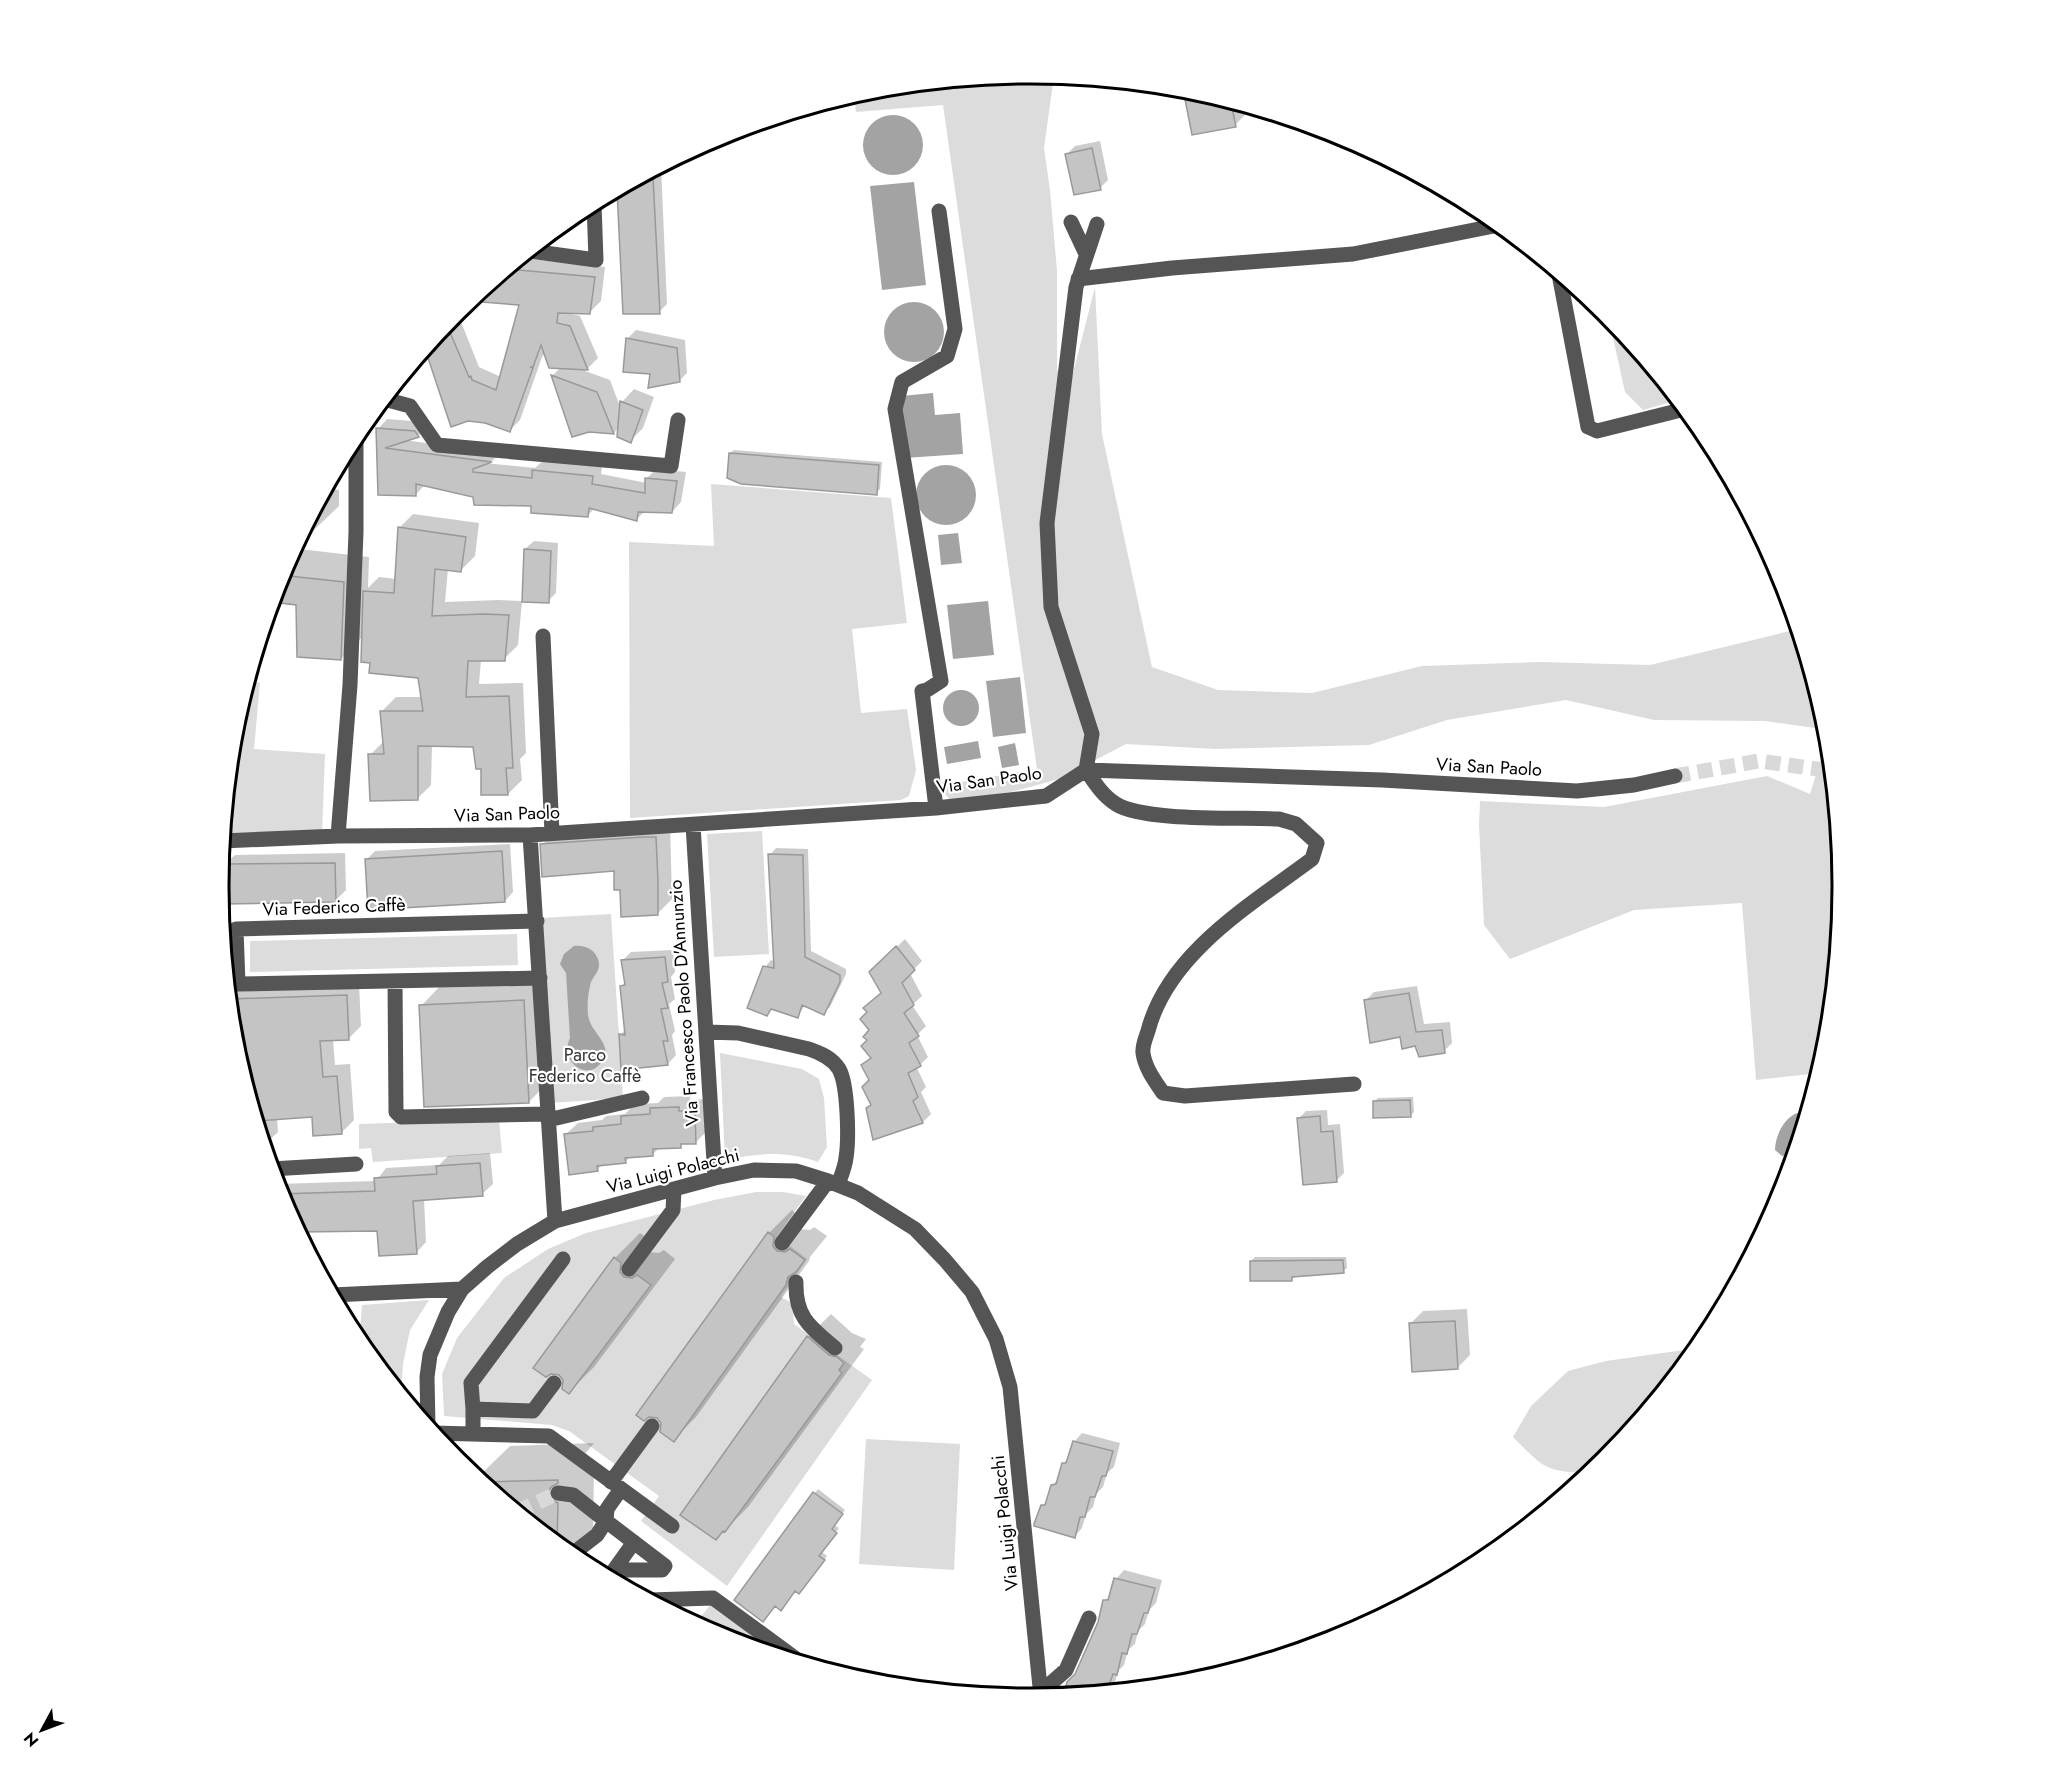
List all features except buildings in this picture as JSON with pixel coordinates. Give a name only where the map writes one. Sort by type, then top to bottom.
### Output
[{"type":"street","points":[[936,808],[921,691],[941,681],[895,409],[902,382],[947,356],[955,328],[939,211]]},
{"type":"street","points":[[539,252],[596,260],[594,213]]},
{"type":"street","points":[[1071,222],[1086,254]]},
{"type":"street","points":[[1097,224],[1076,287],[1047,523],[1051,607],[1092,734],[1086,770],[1100,791],[1116,805],[1144,814],[1279,819],[1296,824],[1317,843],[1312,859],[1211,935],[1172,980],[1151,1021],[1143,1052],[1151,1077],[1163,1093],[1185,1096],[1354,1084]]},
{"type":"street","points":[[1078,279],[1172,268],[1353,254],[1486,226]]},
{"type":"street","points":[[1561,285],[1588,427],[1597,431],[1676,411]]},
{"type":"street","points":[[392,401],[410,406],[437,445],[670,466],[678,420]]},
{"type":"street","points":[[338,836],[350,685],[356,532],[356,453]]},
{"type":"street","points":[[543,636],[552,833]]},
{"type":"street","name":"Via San Paolo","points":[[230,841],[338,836],[530,835],[936,808],[1046,796],[1086,770],[1382,780],[1577,791],[1634,785],[1675,776]]},
{"type":"street","name":"Via Francesco Paolo D'Annunzio","points":[[693,825],[715,1178]]},
{"type":"street","points":[[530,835],[555,1221]]},
{"type":"street","name":"Via Federico Caffè","points":[[537,921],[236,929],[238,984],[540,978]]},
{"type":"street","points":[[395,981],[396,1112],[401,1117],[548,1117],[642,1098]]},
{"type":"street","points":[[706,1032],[738,1033],[819,1052],[834,1062],[843,1080],[846,1103],[846,1158],[833,1183],[782,1243]]},
{"type":"street","points":[[280,1168],[356,1164]]},
{"type":"street","name":"Via Luigi Polacchi","points":[[428,1415],[427,1377],[430,1355],[448,1312],[462,1289],[518,1244],[555,1221],[715,1178],[754,1170],[796,1171],[863,1196],[915,1229],[945,1260],[972,1292],[996,1339],[1010,1387],[1040,1688]]},
{"type":"street","points":[[629,1269],[673,1210],[674,1190]]},
{"type":"street","points":[[473,1434],[471,1383],[563,1259]]},
{"type":"street","points":[[796,1282],[795,1292],[800,1313],[809,1327],[835,1348]]},
{"type":"street","points":[[343,1297],[462,1289]]},
{"type":"street","points":[[472,1409],[533,1411],[554,1383]]},
{"type":"street","points":[[579,1549],[597,1535],[606,1521],[607,1509],[616,1486],[652,1426]]},
{"type":"street","points":[[445,1433],[549,1436],[672,1526]]},
{"type":"street","points":[[558,1493],[573,1494],[634,1542]]},
{"type":"street","points":[[665,1600],[713,1598],[780,1647]]},
{"type":"street","name":"Via Luigi Polacchi","points":[[1048,1687],[1066,1670],[1089,1618]]},
{"type":"green space","points":[[1053,85],[1044,148],[1057,271],[1057,370],[1070,385],[1095,287],[1102,434],[1152,667],[1218,690],[1312,693],[1422,666],[1540,662],[1650,665],[1791,631],[1817,728],[1765,721],[1654,720],[1566,700],[1447,720],[1369,745],[1215,749],[1126,744],[1059,779],[1011,792],[950,800],[938,786],[1037,769],[943,105],[856,112],[855,103],[926,91],[978,86]]},
{"type":"green space","points":[[1612,335],[1670,402],[1643,410],[1625,392]]},
{"type":"green space","points":[[711,484],[891,498],[907,623],[852,629],[861,713],[907,709],[916,770],[909,796],[901,800],[630,818],[629,542],[714,546]]},
{"type":"green space","points":[[255,682],[260,683],[254,749],[325,754],[322,836],[230,837],[235,781]]},
{"type":"green space","points":[[1822,756],[1831,834],[1831,938],[1826,991],[1810,1074],[1756,1080],[1742,903],[1634,910],[1510,959],[1484,925],[1480,801],[1604,807],[1767,776],[1810,794]]},
{"type":"green space","points":[[762,831],[769,954],[714,957],[707,834]]},
{"type":"green space","name":"Parco Federico Caffè","points":[[611,914],[623,1098],[551,1103],[540,918]]},
{"type":"green space","points":[[517,934],[518,965],[250,972],[250,941]]},
{"type":"green space","points":[[720,1053],[802,1069],[819,1079],[824,1098],[827,1147],[818,1162],[782,1154],[725,1159]]},
{"type":"green space","points":[[499,1119],[502,1153],[373,1162],[371,1148],[359,1149],[359,1124]]},
{"type":"green space","points":[[756,1192],[783,1192],[806,1196],[777,1236],[807,1259],[781,1297],[792,1303],[794,1324],[872,1380],[727,1586],[641,1521],[659,1496],[569,1431],[552,1425],[444,1416],[442,1374],[457,1338],[504,1278],[548,1249],[586,1233],[714,1200]]},
{"type":"green space","points":[[429,1300],[410,1330],[402,1383],[360,1326],[362,1305]]},
{"type":"green space","points":[[1684,1350],[1633,1415],[1577,1472],[1554,1469],[1539,1462],[1513,1437],[1531,1406],[1568,1371],[1606,1361]]},
{"type":"green space","points":[[866,1439],[960,1444],[954,1570],[859,1564]]},
{"type":"green space","points":[[710,1605],[757,1639],[701,1617]]},
{"type":"shaded area","points":[[893,115],[914,124],[923,145],[914,166],[893,175],[872,166],[863,145],[872,124]]},
{"type":"shaded area","points":[[914,182],[926,285],[882,290],[870,186]]},
{"type":"shaded area","points":[[914,302],[935,311],[944,332],[935,353],[914,362],[893,353],[884,332],[893,311]]},
{"type":"shaded area","points":[[933,393],[935,415],[960,413],[963,454],[905,458],[901,396]]},
{"type":"shaded area","points":[[946,465],[967,474],[976,495],[967,516],[946,525],[925,516],[916,495],[925,474]]},
{"type":"shaded area","points":[[958,533],[962,563],[941,565],[938,535]]},
{"type":"shaded area","points":[[988,601],[994,655],[953,659],[947,605]]},
{"type":"shaded area","points":[[1020,677],[1026,733],[993,737],[986,681]]},
{"type":"shaded area","points":[[961,690],[974,695],[979,708],[974,721],[961,726],[948,721],[943,708],[948,695]]},
{"type":"shaded area","points":[[978,741],[981,758],[947,764],[944,747]]},
{"type":"shaded area","points":[[1015,743],[1019,765],[1002,768],[998,747]]},
{"type":"shaded area","points":[[574,946],[590,949],[599,962],[598,970],[590,986],[588,1011],[589,1021],[604,1044],[605,1056],[595,1068],[588,1070],[582,1070],[576,1066],[568,1054],[570,1038],[566,973],[560,964],[564,954]]},
{"type":"shaded area","points":[[1799,1113],[1786,1156],[1782,1156],[1775,1150],[1775,1145],[1784,1123],[1792,1115]]},
{"type":"tunnel","points":[[1675,776],[1759,761],[1824,770]]},
{"type":"tunnel","points":[[525,1508],[558,1493]]}]
